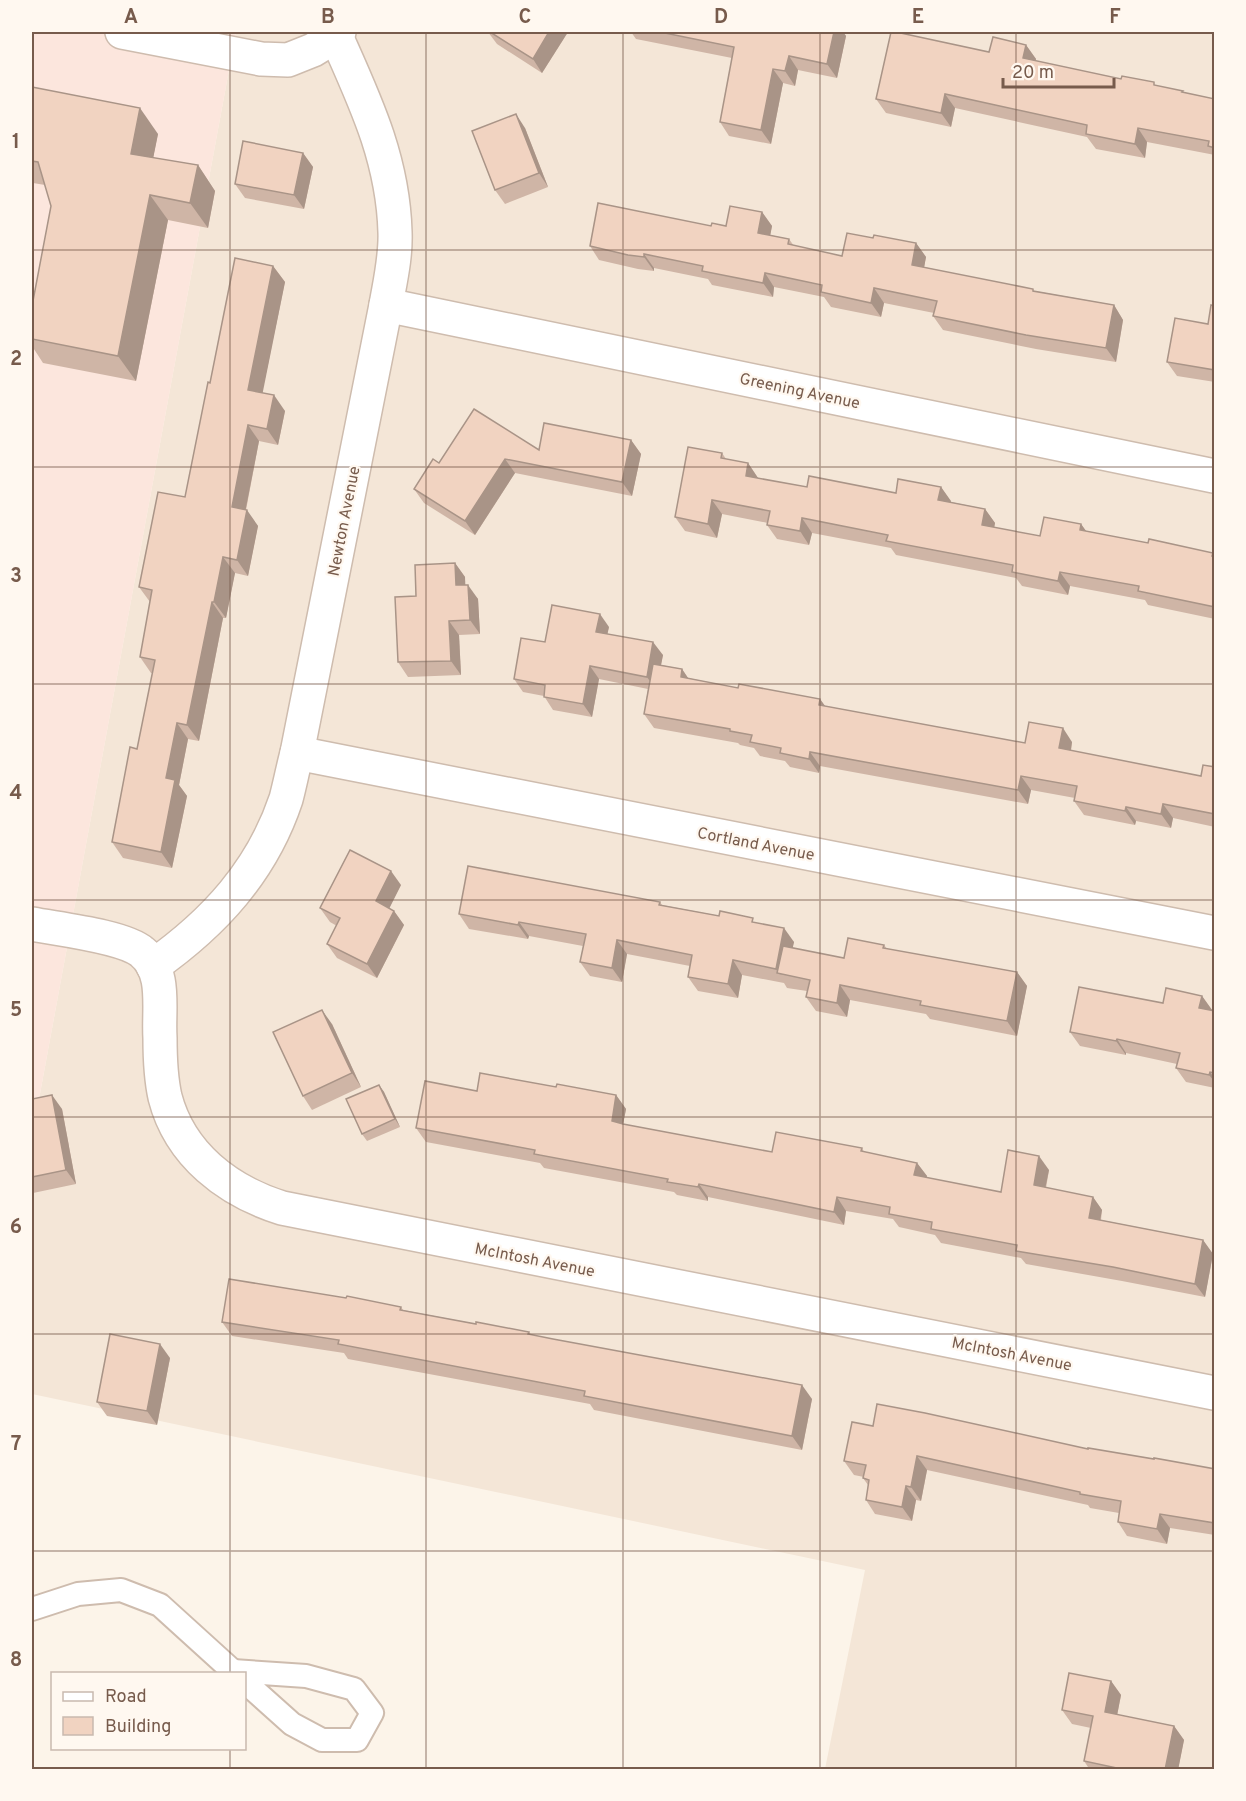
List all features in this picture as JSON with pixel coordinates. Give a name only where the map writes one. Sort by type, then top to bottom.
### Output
[{"type":"street","points":[[122,32],[175,37],[261,59],[288,60],[313,50],[338,34]]},
{"type":"street","name":"Newton Avenue","points":[[153,966],[206,924],[230,900],[249,875],[268,841],[286,799],[393,270],[396,234],[392,194],[384,152],[338,34]]},
{"type":"street","name":"Greening Avenue","points":[[386,305],[1215,476]]},
{"type":"street","name":"Cortland Avenue","points":[[297,753],[1215,933]]},
{"type":"street","points":[[32,924],[114,939],[139,950],[148,957],[153,966]]},
{"type":"street","name":"McIntosh Avenue","points":[[153,966],[159,984],[159,1038],[165,1095],[172,1119],[194,1154],[214,1173],[258,1200],[282,1208],[1215,1393]]},
{"type":"lane","points":[[32,1610],[78,1594],[121,1590],[160,1605],[235,1672]]},
{"type":"lane","points":[[246,1675],[306,1676],[354,1689],[372,1713],[357,1740],[322,1740],[292,1724],[246,1682]]},
{"type":"shaded area","points":[[32,32],[236,32],[32,1137]]},
{"type":"shaded area","points":[[236,32],[1214,32],[1214,1769],[825,1769],[865,1570],[32,1394],[32,1137]]},
{"type":"building","points":[[490,32],[549,32],[533,59]]},
{"type":"building","points":[[660,32],[834,32],[827,64],[789,56],[785,71],[773,69],[761,130],[720,122],[734,47]]},
{"type":"building","points":[[891,32],[989,52],[993,37],[1026,45],[1023,58],[1121,79],[1122,76],[1154,82],[1154,85],[1215,99],[1215,148],[1208,146],[1209,141],[1138,128],[1135,144],[1086,134],[1087,125],[945,94],[941,113],[876,99]]},
{"type":"building","points":[[32,87],[140,108],[131,154],[198,165],[190,203],[150,195],[118,356],[32,339],[32,306],[51,206],[38,162],[32,161]]},
{"type":"building","points":[[516,114],[539,173],[495,190],[472,131]]},
{"type":"building","points":[[243,141],[303,153],[294,195],[235,184]]},
{"type":"building","points":[[598,203],[711,226],[712,223],[726,226],[730,206],[762,212],[758,233],[789,239],[788,244],[842,256],[847,233],[873,238],[874,235],[916,243],[912,265],[1033,289],[1033,291],[1114,305],[1106,348],[933,316],[937,301],[874,288],[871,303],[821,292],[822,285],[765,273],[763,283],[702,271],[703,266],[644,254],[644,257],[628,255],[590,246]]},
{"type":"building","points":[[235,258],[273,266],[248,390],[274,395],[267,429],[248,425],[232,507],[247,510],[237,560],[223,557],[187,725],[177,723],[166,778],[175,780],[161,852],[112,842],[130,747],[137,749],[155,660],[140,657],[152,590],[139,587],[158,492],[185,497]]},
{"type":"building","points":[[1211,305],[1215,306],[1215,370],[1167,362],[1175,318],[1208,324]]},
{"type":"building","points":[[474,409],[539,450],[544,423],[631,440],[622,482],[505,459],[465,521],[414,489],[433,459],[439,463]]},
{"type":"building","points":[[688,447],[722,453],[721,458],[748,463],[746,476],[807,487],[809,476],[896,493],[898,479],[941,487],[938,500],[985,509],[982,525],[1040,536],[1044,517],[1081,524],[1080,530],[1148,543],[1149,539],[1213,553],[1212,556],[1215,557],[1215,607],[1138,591],[1139,586],[1060,572],[1058,581],[1012,572],[1013,565],[886,541],[888,535],[802,518],[800,531],[767,525],[770,511],[712,500],[708,524],[675,517]]},
{"type":"building","points":[[455,563],[456,585],[468,585],[470,620],[449,621],[451,661],[398,662],[395,597],[416,596],[415,565]]},
{"type":"building","points":[[552,605],[600,614],[596,632],[653,642],[647,677],[590,666],[583,704],[544,697],[545,685],[514,679],[521,638],[545,642]]},
{"type":"building","points":[[653,664],[682,669],[681,677],[738,688],[739,684],[820,699],[819,705],[1025,743],[1029,722],[1063,728],[1059,748],[1201,776],[1203,765],[1215,767],[1215,814],[1163,804],[1161,814],[1126,807],[1125,811],[1074,801],[1077,786],[1021,776],[1018,790],[810,752],[809,759],[780,753],[781,748],[750,742],[752,735],[644,714]]},
{"type":"building","points":[[350,850],[391,871],[376,901],[394,911],[367,964],[327,944],[340,918],[320,908]]},
{"type":"building","points":[[468,866],[660,902],[659,905],[719,916],[720,911],[753,918],[752,922],[784,928],[776,969],[733,960],[728,984],[688,977],[692,955],[617,940],[612,968],[580,962],[586,934],[459,914]]},
{"type":"building","points":[[848,938],[884,945],[883,948],[1017,972],[1007,1021],[920,1005],[921,1001],[840,985],[837,1003],[806,997],[810,980],[777,973],[783,946],[844,958]]},
{"type":"building","points":[[1079,987],[1163,1003],[1166,988],[1202,996],[1199,1008],[1215,1011],[1215,1073],[1210,1072],[1209,1075],[1176,1068],[1180,1053],[1117,1039],[1116,1041],[1070,1032]]},
{"type":"building","points":[[322,1010],[352,1073],[303,1096],[273,1032]]},
{"type":"building","points":[[480,1073],[616,1095],[612,1121],[623,1124],[772,1152],[776,1132],[862,1148],[861,1151],[917,1163],[914,1175],[1001,1192],[1008,1150],[1039,1156],[1034,1185],[1093,1197],[1089,1218],[1203,1240],[1195,1284],[1113,1267],[1016,1251],[1017,1245],[931,1229],[932,1222],[889,1214],[890,1207],[837,1197],[834,1212],[699,1184],[698,1187],[667,1182],[668,1179],[534,1154],[535,1150],[416,1128],[425,1081],[477,1091]]},
{"type":"building","points":[[379,1085],[395,1119],[362,1134],[346,1099]]},
{"type":"building","points":[[52,1095],[66,1170],[32,1177],[32,1099]]},
{"type":"building","points":[[229,1279],[346,1298],[347,1296],[401,1307],[400,1310],[476,1324],[476,1322],[553,1339],[802,1385],[792,1436],[584,1396],[585,1391],[338,1344],[339,1340],[222,1322]]},
{"type":"building","points":[[110,1334],[160,1344],[147,1411],[97,1402]]},
{"type":"building","points":[[877,1404],[1088,1449],[1215,1469],[1215,1523],[1160,1514],[1157,1529],[1118,1522],[1121,1501],[1080,1494],[1080,1492],[917,1456],[911,1487],[906,1486],[902,1507],[866,1500],[869,1480],[863,1478],[866,1465],[844,1461],[852,1422],[873,1426]]},
{"type":"building","points":[[1069,1673],[1111,1681],[1105,1712],[1174,1726],[1165,1770],[1126,1770],[1084,1761],[1093,1716],[1062,1710]]}]
